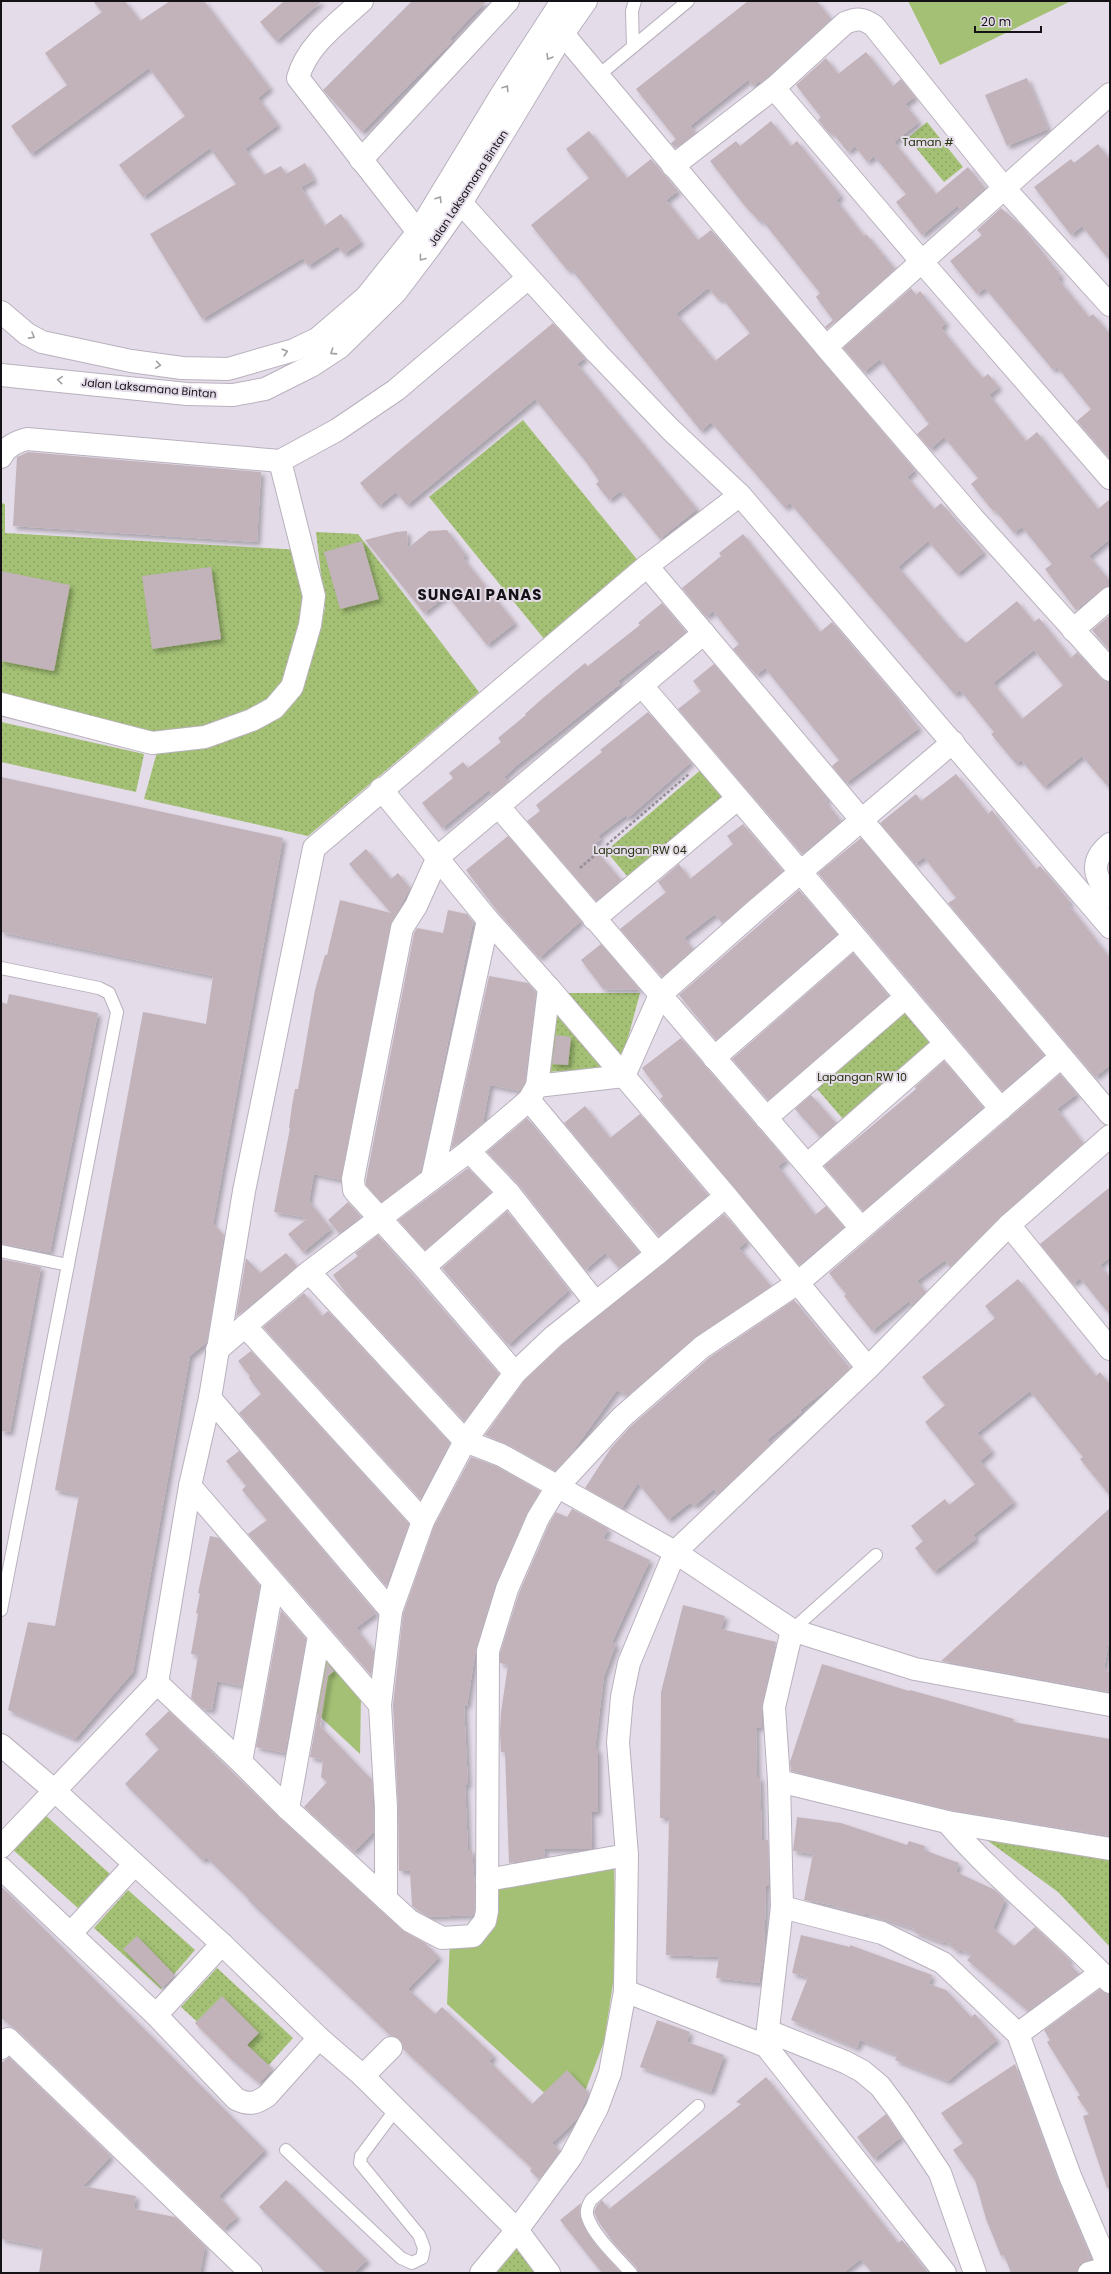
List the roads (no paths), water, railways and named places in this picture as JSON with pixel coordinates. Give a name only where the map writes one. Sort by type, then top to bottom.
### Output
[{"type":"street","points":[[362,1],[311,52],[302,64],[298,78],[360,160],[418,232]]},
{"type":"street","points":[[360,160],[508,1]]},
{"type":"street","name":"Jalan Laksamana Bintan","points":[[1,312],[27,334],[42,342],[131,361],[182,368],[228,369],[294,350],[317,339],[366,297],[418,232],[503,92],[562,1]]},
{"type":"street","name":"Jalan Laksamana Bintan","points":[[1,375],[187,394],[233,395],[265,389],[311,366],[340,347],[395,293],[461,203],[563,34],[586,1]]},
{"type":"street","points":[[673,166],[774,88],[845,23],[856,19],[865,20],[874,26],[1004,188],[1110,305]]},
{"type":"street","points":[[563,34],[599,75],[673,166],[826,348],[972,517],[1110,670]]},
{"type":"street","points":[[774,88],[922,262],[1110,478]]},
{"type":"street","points":[[826,348],[1110,94]]},
{"type":"street","points":[[461,203],[528,278],[670,429],[740,495],[1110,927]]},
{"type":"street","points":[[1,457],[4,450],[14,443],[28,439],[280,461],[337,430],[396,390],[528,278]]},
{"type":"street","points":[[1,704],[152,743],[205,737],[252,720],[274,708],[292,687],[310,625],[314,596],[280,461]]},
{"type":"street","points":[[1,1847],[157,1683],[190,1486],[210,1398],[244,1191],[311,853],[317,844],[381,789],[647,566],[740,495]]},
{"type":"street","points":[[647,566],[1110,1114]]},
{"type":"street","points":[[1073,630],[1110,598]]},
{"type":"street","points":[[515,1373],[424,1267],[354,1190],[353,1179],[402,928],[416,906],[438,856],[499,807],[704,633]]},
{"type":"street","points":[[642,686],[706,760],[737,799],[801,871],[854,936],[1001,1109]]},
{"type":"street","points":[[624,1076],[660,995],[861,819],[952,742]]},
{"type":"street","points":[[381,789],[438,856],[488,920],[549,988],[799,1282],[868,1368]]},
{"type":"street","points":[[594,919],[737,799]]},
{"type":"street","points":[[499,807],[861,1228]]},
{"type":"street","points":[[1110,844],[1098,858],[1094,870],[1100,885],[1110,897]]},
{"type":"street","points":[[432,1179],[488,920]]},
{"type":"street","points":[[714,1058],[854,936]]},
{"type":"street","points":[[549,988],[533,1093],[657,1254]]},
{"type":"street","points":[[766,1118],[906,997]]},
{"type":"street","points":[[807,1165],[945,1044]]},
{"type":"street","points":[[157,1683],[242,1762],[288,1809],[410,1921],[442,1938],[473,1936],[485,1921],[487,1880],[488,1651],[507,1589],[538,1518],[557,1487],[622,1417],[702,1347],[799,1282],[1061,1057]]},
{"type":"street","points":[[217,1350],[309,1272],[469,1151],[533,1093],[624,1076]]},
{"type":"street","points":[[482,2273],[517,2230],[571,2157],[597,2108],[610,2073],[625,1991],[627,1855],[618,1742],[622,1698],[629,1663],[674,1552],[868,1368],[1009,1226],[1110,1136]]},
{"type":"street","points":[[469,1151],[509,1193],[595,1302]]},
{"type":"street","points":[[424,1267],[509,1193]]},
{"type":"street","points":[[386,1899],[386,1808],[380,1705],[392,1611],[422,1521],[465,1441],[515,1373],[553,1337],[657,1254],[726,1196]]},
{"type":"street","points":[[1009,1226],[1107,1340]]},
{"type":"street","points":[[309,1272],[465,1441],[501,1455],[674,1552],[792,1630],[914,1669],[1110,1705]]},
{"type":"street","points":[[245,1326],[422,1521]]},
{"type":"street","points":[[210,1398],[392,1611]]},
{"type":"street","points":[[190,1486],[272,1583],[380,1705]]},
{"type":"street","points":[[242,1762],[272,1583]]},
{"type":"street","points":[[792,1630],[774,1707],[779,1781],[782,1907],[767,2038],[945,2273]]},
{"type":"street","points":[[288,1809],[319,1636]]},
{"type":"street","points":[[1,1745],[55,1791],[222,1944],[319,2038],[363,2076],[517,2230],[549,2273]]},
{"type":"street","points":[[779,1781],[947,1822],[1110,1848]]},
{"type":"street","points":[[947,1822],[973,1854],[1024,1899],[1106,1978],[1018,2034]]},
{"type":"street","points":[[487,1880],[627,1855]]},
{"type":"street","points":[[71,1933],[134,1865]]},
{"type":"street","points":[[1,1868],[156,2015],[236,2099],[247,2104],[257,2102],[266,2096],[319,2038]]},
{"type":"street","points":[[782,1907],[882,1933],[943,1963],[1018,2034],[1104,2269]]},
{"type":"street","points":[[156,2015],[222,1944]]},
{"type":"street","points":[[625,1991],[845,2062],[862,2071],[880,2086],[940,2173],[975,2273]]},
{"type":"street","points":[[3,2040],[251,2273]]},
{"type":"street","points":[[363,2076],[391,2048]]},
{"type":"lane","points":[[632,47],[632,11],[635,1]]},
{"type":"lane","points":[[599,75],[688,1]]},
{"type":"lane","points":[[1,968],[98,988],[109,993],[117,1012],[68,1265],[3,1578],[1,1610]]},
{"type":"lane","points":[[1,1251],[68,1265]]},
{"type":"lane","points":[[792,1630],[876,1555]]},
{"type":"lane","points":[[631,2273],[594,2230],[587,2216],[588,2207],[591,2200],[698,2106]]},
{"type":"lane","points":[[286,2150],[401,2258],[412,2263],[422,2258],[424,2248],[419,2235],[360,2163],[361,2156],[396,2109]]},
{"type":"district","name":"SUNGAI PANAS","points":[[480,595]]},
{"type":"park label","name":"Taman #","points":[[928,142]]},
{"type":"park label","name":"Lapangan RW 04","points":[[640,850]]},
{"type":"park label","name":"Lapangan RW 10","points":[[862,1077]]}]
